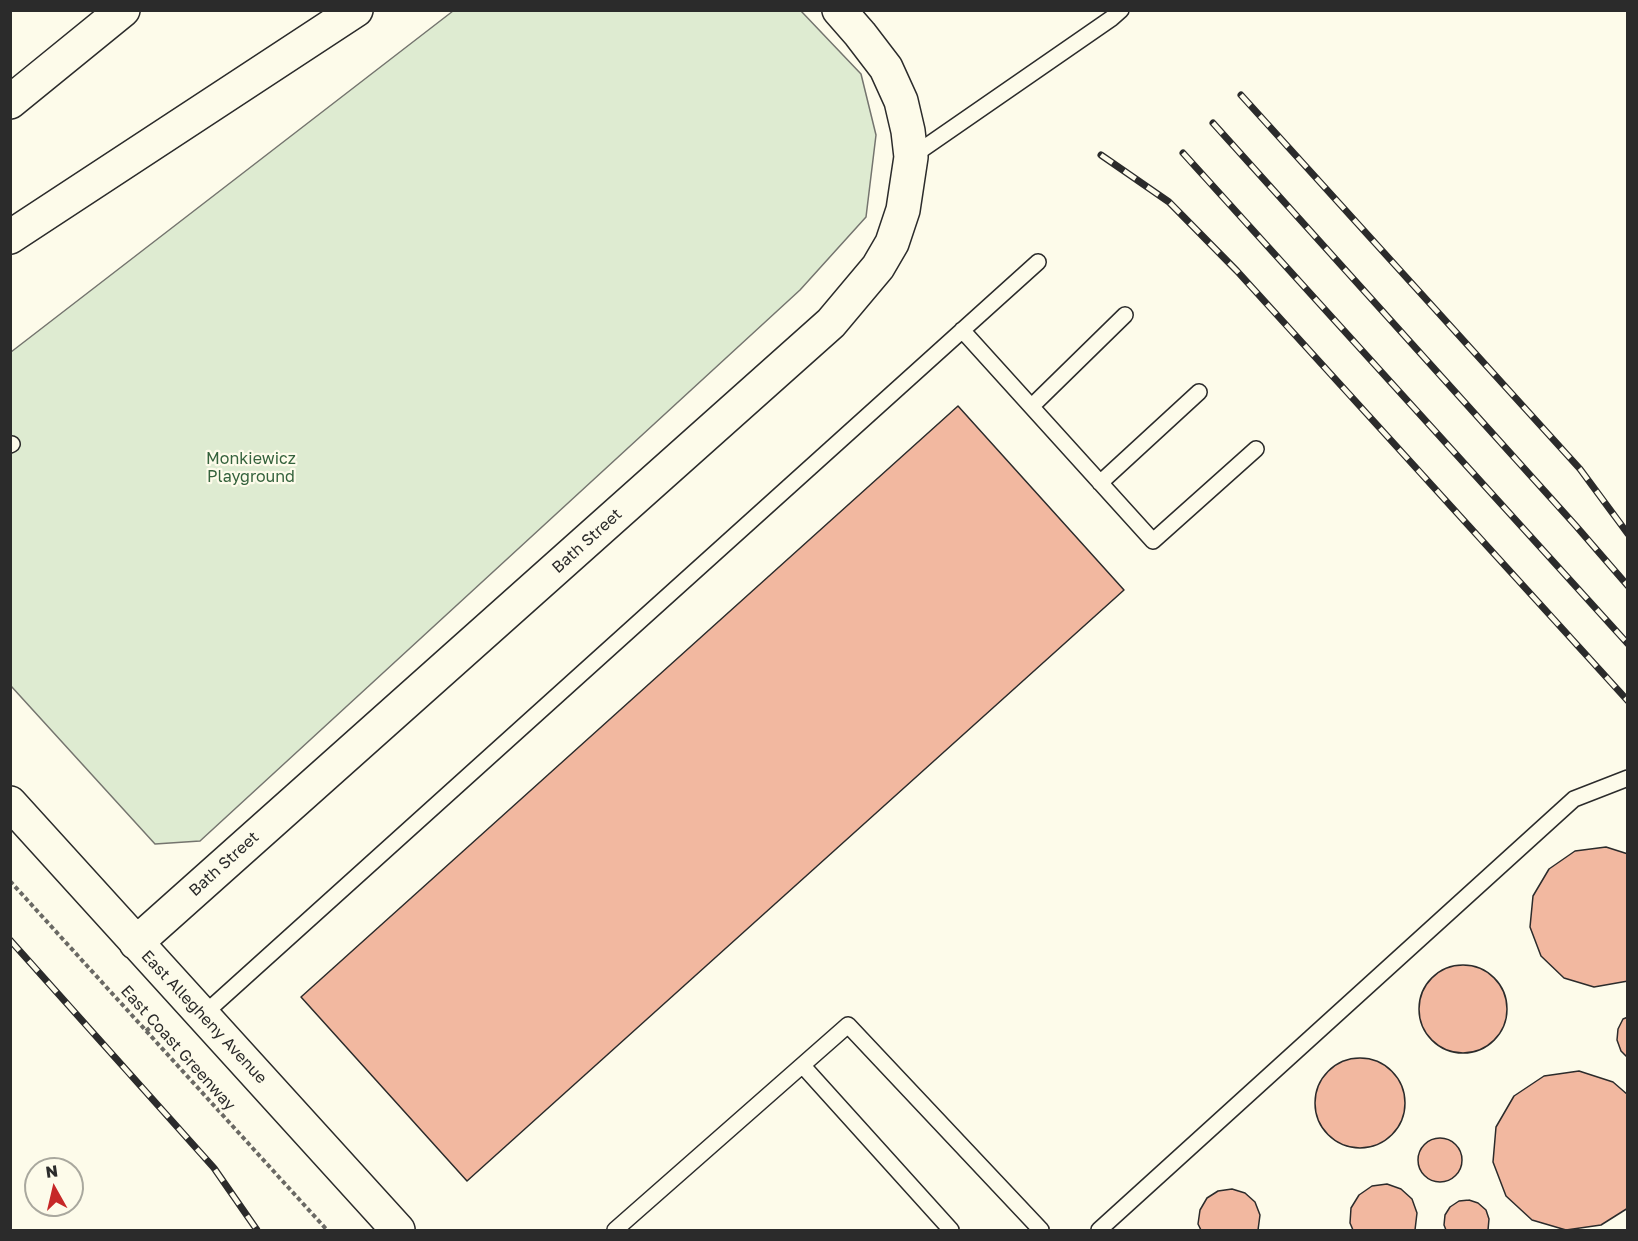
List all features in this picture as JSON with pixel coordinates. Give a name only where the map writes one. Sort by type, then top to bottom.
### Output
[{"type":"main road","points":[[10,102],[123,10]]},
{"type":"main road","points":[[10,237],[356,10]]},
{"type":"main road","name":"Bath Street","points":[[136,943],[831,323],[872,274],[892,243],[903,210],[911,157],[901,101],[889,73],[839,10]]},
{"type":"main road","name":"East Allegheny Avenue","points":[[14,814],[204,1014],[398,1230]]},
{"type":"lane","points":[[911,157],[1112,18],[1120,10]]},
{"type":"lane","points":[[204,1014],[1038,262]]},
{"type":"lane","points":[[1032,406],[1125,315]]},
{"type":"lane","points":[[962,330],[1153,542],[1256,449]]},
{"type":"lane","points":[[1100,483],[1199,392]]},
{"type":"lane","points":[[1100,1230],[1574,799],[1628,778]]},
{"type":"lane","points":[[615,1230],[848,1025],[1041,1230]]},
{"type":"lane","points":[[802,1066],[951,1230]]},
{"type":"path","name":"East Coast Greenway","points":[[10,881],[327,1230]]},
{"type":"path","points":[[146,1031],[157,1022]]},
{"type":"green space","name":"Monkiewicz Playground","points":[[453,11],[801,11],[861,74],[876,135],[866,217],[800,290],[200,841],[155,844],[11,686],[11,352]]},
{"type":"building","points":[[958,406],[1124,590],[467,1181],[301,997]]},
{"type":"building","points":[[1606,847],[1628,854],[1628,981],[1594,987],[1564,978],[1541,956],[1530,927],[1533,896],[1549,869],[1575,851]]},
{"type":"building","points":[[1463,965],[1480,968],[1494,978],[1504,992],[1507,1009],[1504,1026],[1494,1040],[1480,1050],[1463,1053],[1446,1050],[1432,1040],[1422,1026],[1419,1009],[1422,992],[1432,978],[1446,968]]},
{"type":"building","points":[[1628,1017],[1628,1058],[1621,1051],[1617,1040],[1618,1029],[1623,1019]]},
{"type":"building","points":[[1360,1058],[1377,1061],[1392,1071],[1402,1086],[1405,1103],[1402,1120],[1392,1135],[1377,1145],[1360,1148],[1343,1145],[1328,1135],[1318,1120],[1315,1103],[1318,1086],[1328,1071],[1343,1061]]},
{"type":"building","points":[[1579,1071],[1613,1082],[1628,1095],[1628,1208],[1601,1225],[1566,1230],[1532,1220],[1506,1196],[1493,1162],[1496,1127],[1514,1096],[1544,1076]]},
{"type":"building","points":[[1440,1138],[1449,1139],[1456,1144],[1461,1151],[1461,1169],[1456,1176],[1449,1181],[1440,1182],[1431,1181],[1424,1176],[1419,1169],[1418,1160],[1419,1151],[1424,1144],[1431,1139]]},
{"type":"building","points":[[1387,1184],[1401,1189],[1412,1199],[1417,1213],[1415,1230],[1353,1230],[1350,1223],[1351,1208],[1359,1195],[1372,1186]]},
{"type":"building","points":[[1232,1189],[1245,1193],[1255,1202],[1260,1215],[1258,1230],[1201,1230],[1198,1224],[1200,1210],[1207,1198],[1218,1191]]},
{"type":"building","points":[[1469,1200],[1478,1203],[1486,1210],[1489,1219],[1488,1230],[1446,1230],[1445,1215],[1450,1207],[1459,1201]]},
{"type":"railway","points":[[1241,95],[1580,469],[1628,534]]},
{"type":"railway","points":[[1213,123],[1628,586]]},
{"type":"railway","points":[[1183,153],[1628,644]]},
{"type":"railway","points":[[1101,155],[1169,202],[1237,271],[1628,701]]},
{"type":"railway","points":[[10,940],[214,1168],[257,1230]]}]
